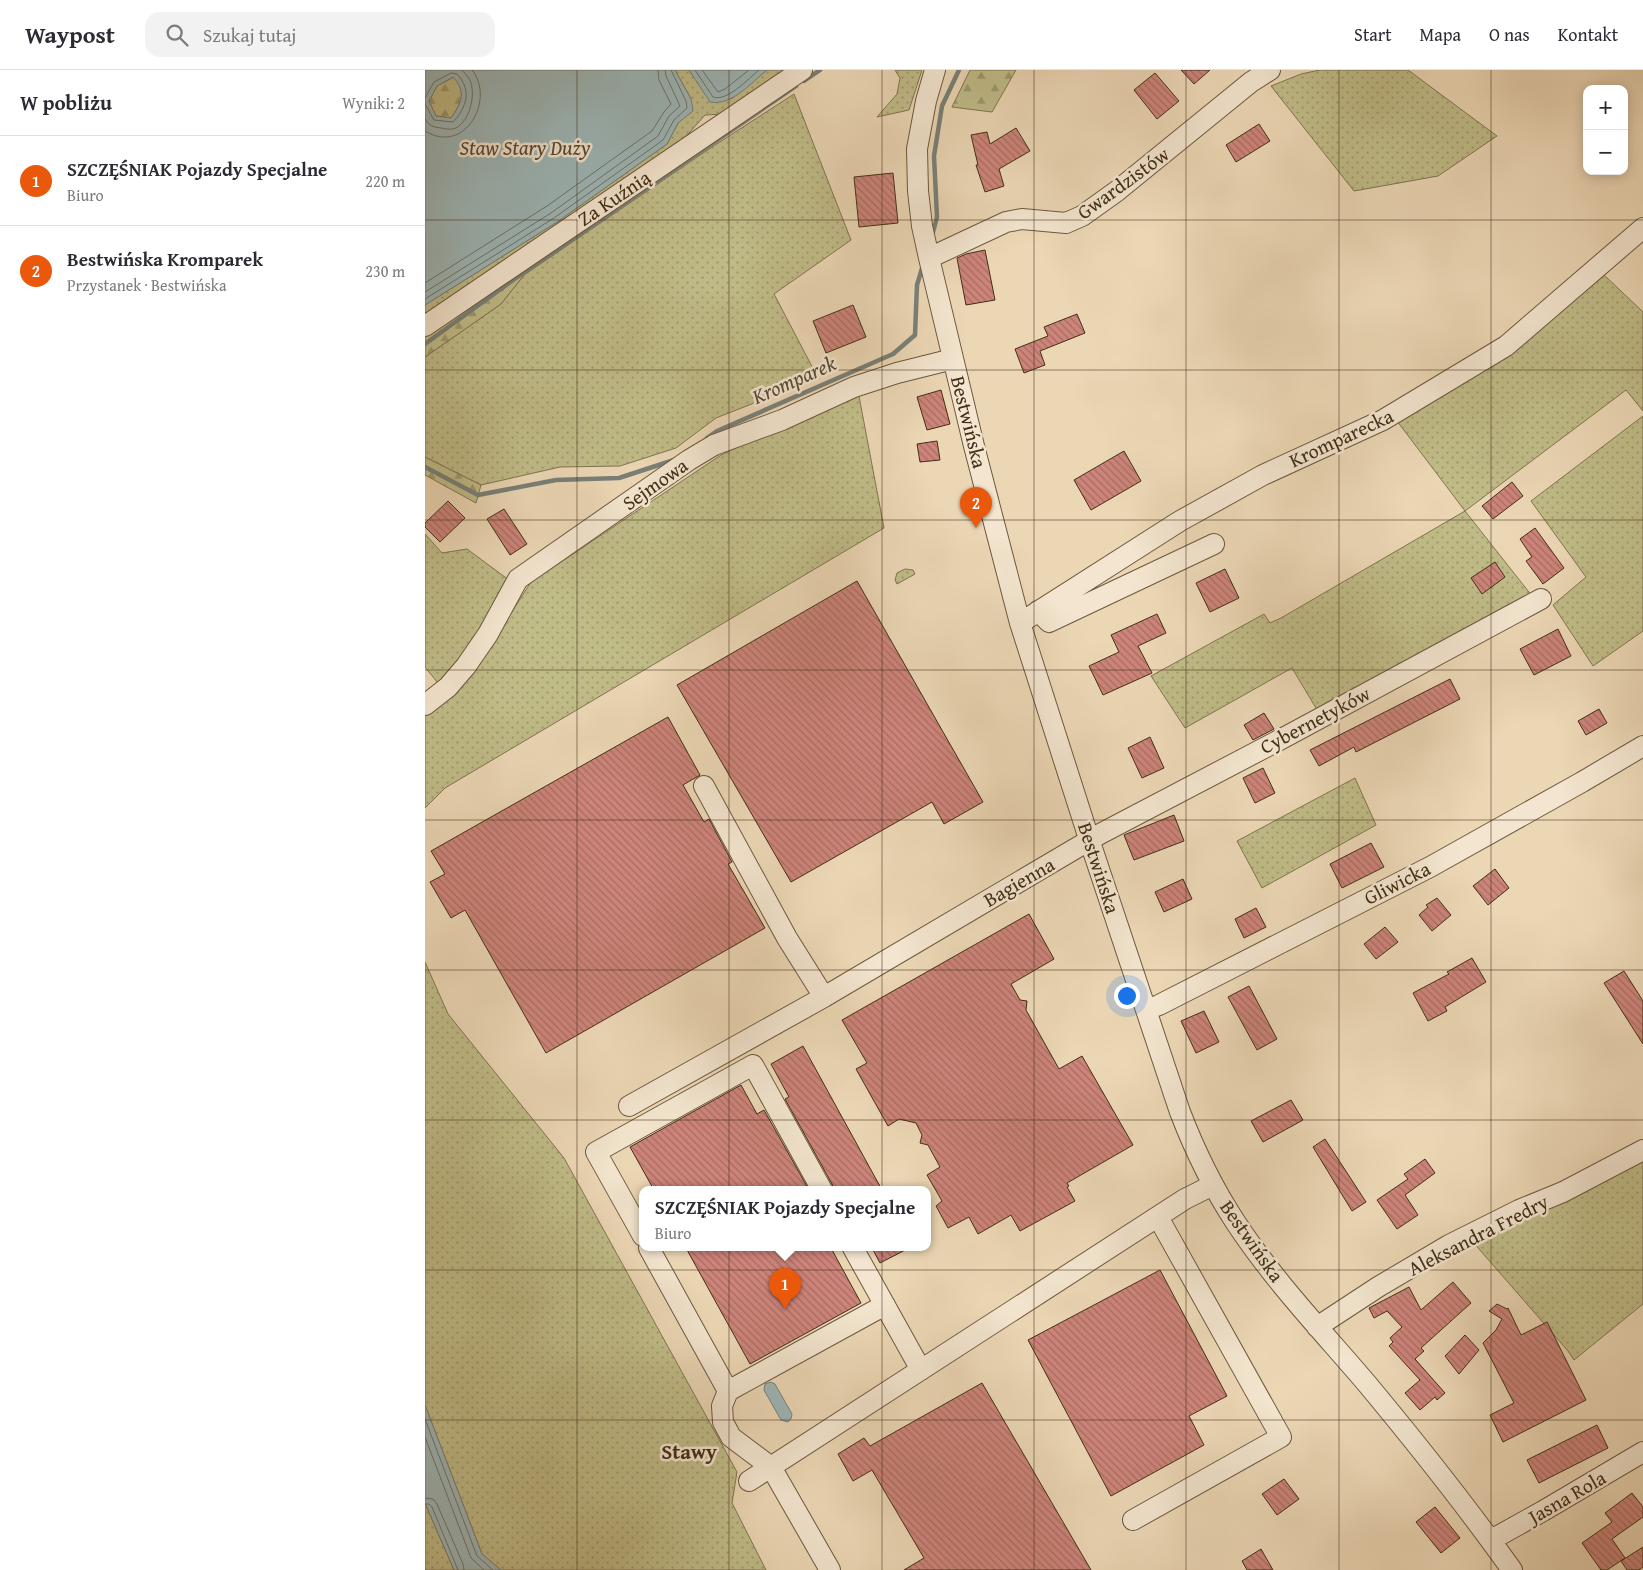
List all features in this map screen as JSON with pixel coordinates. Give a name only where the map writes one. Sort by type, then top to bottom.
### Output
[{"type":"street","name":"Za Kuźnią","points":[[425,326],[802,70]]},
{"type":"street","name":"Bestwińska","points":[[935,70],[926,101],[917,149],[918,190],[922,226],[929,258],[979,464],[1021,623],[1090,842],[1180,1112],[1195,1150],[1213,1185],[1237,1224],[1269,1268],[1317,1328],[1369,1387],[1491,1540],[1512,1570]]},
{"type":"street","name":"Gwardzistów","points":[[929,258],[1006,222],[1022,220],[1065,223],[1082,216],[1117,191],[1251,82],[1270,70]]},
{"type":"street","name":"Kromparecka","points":[[1021,623],[1180,521],[1263,475],[1383,420],[1506,346],[1643,228]]},
{"type":"street","name":"Sejmowa","points":[[425,705],[448,687],[466,666],[488,634],[518,579],[689,460],[714,445],[782,420],[854,387],[897,373],[953,359]]},
{"type":"street","points":[[1039,611],[1049,622],[1214,544]]},
{"type":"street","name":"Cybernetyków","points":[[1090,842],[1100,834],[1287,736],[1541,598]]},
{"type":"street","name":"Gliwicka","points":[[1146,1010],[1430,867],[1643,746]]},
{"type":"street","points":[[704,786],[787,938],[824,997]]},
{"type":"street","name":"Bagienna","points":[[629,1106],[824,997],[948,923],[1090,842]]},
{"type":"street","points":[[639,1229],[596,1152],[753,1065],[820,1186]]},
{"type":"street","name":"Aleksandra Fredry","points":[[1317,1328],[1379,1287],[1449,1245],[1519,1210],[1563,1192],[1643,1150]]},
{"type":"street","points":[[749,1481],[1185,1199],[1213,1185]]},
{"type":"street","points":[[1133,1520],[1281,1437],[1158,1217]]},
{"type":"street","points":[[651,1251],[728,1391]]},
{"type":"street","points":[[855,1251],[921,1370]]},
{"type":"street","points":[[830,1570],[771,1467],[731,1437],[723,1422],[722,1406],[728,1391],[885,1305]]},
{"type":"street","name":"Jasna Rola","points":[[1491,1540],[1643,1452]]},
{"type":"green space","points":[[675,70],[689,70],[693,76],[731,99],[767,70],[791,70],[725,114],[705,115],[674,150],[425,321],[425,305],[557,222],[667,144],[691,99]]},
{"type":"green space","points":[[895,70],[922,70],[909,110],[877,117],[897,94],[900,78]]},
{"type":"green space","points":[[970,70],[1016,70],[992,112],[952,107]]},
{"type":"green space","points":[[1320,70],[1408,70],[1497,136],[1438,176],[1354,191],[1271,86],[1301,74]]},
{"type":"green space","points":[[454,77],[461,93],[458,108],[451,118],[436,116],[429,101],[437,86]]},
{"type":"green space","points":[[794,94],[851,240],[774,294],[818,378],[716,418],[676,448],[620,466],[560,467],[481,485],[425,457],[425,357],[501,304],[524,275],[712,147]]},
{"type":"green space","points":[[521,270],[524,275],[501,304],[425,357],[425,336]]},
{"type":"green space","points":[[1604,275],[1643,312],[1643,411],[1626,390],[1465,511],[1397,421]]},
{"type":"green space","points":[[858,391],[884,528],[445,788],[425,808],[425,713],[470,677],[531,582],[721,455]]},
{"type":"green space","points":[[1643,416],[1643,631],[1593,666],[1553,605],[1586,577],[1531,501]]},
{"type":"green space","points":[[425,457],[481,485],[476,503],[425,475]]},
{"type":"green space","points":[[1465,511],[1532,596],[1319,713],[1292,668],[1185,728],[1151,676],[1264,614],[1270,623],[1281,618]]},
{"type":"green space","points":[[425,534],[442,553],[467,549],[513,583],[442,688],[425,667]]},
{"type":"green space","points":[[905,569],[913,570],[915,574],[897,584],[895,580],[897,573]]},
{"type":"green space","points":[[1355,778],[1376,825],[1262,888],[1237,841]]},
{"type":"green space","points":[[425,962],[448,1014],[564,1158],[737,1472],[732,1503],[766,1570],[501,1570],[482,1554],[425,1405]]},
{"type":"green space","points":[[1643,1158],[1643,1304],[1574,1360],[1472,1241]]},
{"type":"green space","points":[[425,1503],[427,1508],[454,1570],[425,1570]]},
{"type":"water","name":"Staw Stary Duży","points":[[425,70],[675,70],[691,99],[693,111],[678,123],[667,144],[557,222],[425,305]],"holes":[[[453,77],[457,82],[461,98],[455,113],[451,118],[436,116],[429,101],[437,86]]]},
{"type":"water","points":[[689,70],[767,70],[741,92],[726,101],[710,102]]},
{"type":"water","points":[[771,1382],[775,1384],[792,1414],[788,1422],[781,1420],[764,1390],[765,1384]]},
{"type":"water","points":[[425,1405],[482,1554],[501,1570],[454,1570],[425,1503]]},
{"type":"building","points":[[1181,70],[1210,70],[1194,84]]},
{"type":"building","points":[[1155,73],[1179,101],[1157,119],[1134,90]]},
{"type":"building","points":[[1259,124],[1270,141],[1236,162],[1226,145]]},
{"type":"building","points":[[1016,128],[1030,151],[999,169],[1004,186],[985,192],[976,165],[978,165],[971,135],[987,132],[990,144]]},
{"type":"building","points":[[893,173],[898,223],[859,227],[854,177]]},
{"type":"building","points":[[985,250],[995,300],[966,305],[957,258]]},
{"type":"building","points":[[853,305],[866,337],[826,353],[813,321]]},
{"type":"building","points":[[1077,314],[1085,333],[1040,351],[1045,365],[1024,373],[1015,349],[1048,336],[1044,327]]},
{"type":"building","points":[[941,390],[950,424],[927,430],[917,397]]},
{"type":"building","points":[[937,441],[940,460],[920,462],[917,444]]},
{"type":"building","points":[[1124,451],[1141,481],[1091,510],[1074,480]]},
{"type":"building","points":[[1512,482],[1523,496],[1493,519],[1482,506]]},
{"type":"building","points":[[448,501],[465,518],[440,542],[425,527],[425,523]]},
{"type":"building","points":[[504,509],[527,544],[510,555],[487,519]]},
{"type":"building","points":[[1535,528],[1564,568],[1543,584],[1526,561],[1532,557],[1520,539]]},
{"type":"building","points":[[1495,562],[1505,577],[1482,594],[1471,578]]},
{"type":"building","points":[[1225,569],[1239,598],[1210,612],[1196,583]]},
{"type":"building","points":[[857,581],[983,802],[944,824],[932,802],[791,882],[677,685]]},
{"type":"building","points":[[1157,614],[1166,633],[1138,646],[1152,673],[1103,695],[1089,666],[1119,652],[1111,635]]},
{"type":"building","points":[[1558,629],[1571,656],[1534,675],[1520,649]]},
{"type":"building","points":[[1450,679],[1460,699],[1356,752],[1354,747],[1319,766],[1310,750]]},
{"type":"building","points":[[1599,709],[1607,723],[1586,735],[1578,721]]},
{"type":"building","points":[[1264,713],[1274,729],[1253,740],[1244,725]]},
{"type":"building","points":[[668,717],[700,775],[683,785],[704,822],[709,819],[732,862],[728,864],[765,928],[546,1053],[465,910],[451,918],[430,882],[445,874],[431,851]]},
{"type":"building","points":[[1150,737],[1164,768],[1142,778],[1128,748]]},
{"type":"building","points":[[1263,768],[1275,793],[1255,803],[1243,778]]},
{"type":"building","points":[[1174,815],[1184,841],[1134,860],[1124,835]]},
{"type":"building","points":[[1371,843],[1384,867],[1342,888],[1330,864]]},
{"type":"building","points":[[1495,869],[1509,888],[1488,905],[1473,886]]},
{"type":"building","points":[[1183,879],[1192,899],[1164,912],[1155,892]]},
{"type":"building","points":[[1437,898],[1451,915],[1432,931],[1419,915],[1428,907],[1426,905]]},
{"type":"building","points":[[1256,908],[1266,927],[1244,938],[1235,919]]},
{"type":"building","points":[[1029,914],[1054,959],[1011,984],[1020,1000],[1027,1001],[1026,1010],[1059,1069],[1082,1056],[1133,1145],[1067,1183],[1069,1186],[1067,1187],[1075,1201],[1020,1231],[1011,1215],[978,1234],[969,1217],[948,1228],[936,1206],[942,1201],[927,1175],[940,1167],[928,1145],[920,1143],[922,1135],[916,1123],[899,1119],[888,1126],[856,1069],[867,1063],[842,1020]]},
{"type":"building","points":[[1385,927],[1398,942],[1376,959],[1364,944]]},
{"type":"building","points":[[1472,958],[1486,982],[1445,1007],[1447,1011],[1428,1021],[1413,993],[1449,974],[1447,972]]},
{"type":"building","points":[[1624,971],[1643,1001],[1643,1044],[1604,983]]},
{"type":"building","points":[[1249,986],[1277,1039],[1257,1050],[1228,997]]},
{"type":"building","points":[[1204,1011],[1219,1042],[1196,1053],[1181,1021]]},
{"type":"building","points":[[803,1046],[880,1186],[833,1186],[785,1099],[789,1097],[771,1064]]},
{"type":"building","points":[[741,1085],[757,1114],[764,1110],[807,1186],[652,1186],[630,1147]]},
{"type":"building","points":[[1291,1100],[1303,1120],[1263,1142],[1251,1121]]},
{"type":"building","points":[[1325,1139],[1366,1202],[1352,1211],[1313,1147]]},
{"type":"building","points":[[1425,1159],[1435,1173],[1405,1195],[1418,1215],[1397,1229],[1377,1200],[1408,1179],[1404,1174]]},
{"type":"building","points":[[688,1251],[833,1251],[861,1303],[750,1364]]},
{"type":"building","points":[[874,1251],[903,1251],[880,1263]]},
{"type":"building","points":[[1160,1270],[1227,1396],[1189,1416],[1204,1445],[1111,1496],[1028,1340]]},
{"type":"building","points":[[1453,1282],[1471,1303],[1421,1348],[1424,1351],[1415,1359],[1445,1393],[1437,1400],[1435,1397],[1420,1410],[1405,1393],[1420,1380],[1389,1346],[1393,1342],[1390,1338],[1402,1327],[1387,1311],[1374,1318],[1369,1308],[1409,1287],[1421,1310]]},
{"type":"building","points":[[1497,1304],[1508,1308],[1521,1335],[1547,1322],[1586,1400],[1503,1442],[1490,1415],[1514,1403],[1483,1343],[1496,1330],[1502,1319],[1489,1311]]},
{"type":"building","points":[[1465,1335],[1479,1350],[1459,1374],[1445,1356]]},
{"type":"building","points":[[982,1383],[1091,1570],[904,1570],[924,1558],[872,1470],[853,1481],[838,1454],[864,1438],[870,1446]]},
{"type":"building","points":[[1597,1425],[1608,1448],[1539,1483],[1527,1460]]},
{"type":"building","points":[[1284,1479],[1299,1499],[1277,1515],[1262,1494]]},
{"type":"building","points":[[1632,1493],[1643,1507],[1643,1517],[1612,1539],[1625,1558],[1607,1570],[1601,1570],[1582,1543],[1612,1522],[1605,1513]]},
{"type":"building","points":[[1435,1507],[1460,1538],[1441,1553],[1416,1522]]},
{"type":"building","points":[[1643,1547],[1643,1567],[1639,1570],[1627,1570],[1621,1561]]},
{"type":"building","points":[[1261,1549],[1273,1570],[1247,1570],[1242,1561]]},
{"type":"waterway","points":[[804,81],[820,70]]},
{"type":"waterway","name":"Kromparek","points":[[932,236],[937,217],[934,156],[942,106],[959,70]]},
{"type":"waterway","points":[[425,344],[513,280],[796,86]]},
{"type":"waterway","name":"Kromparek","points":[[707,438],[717,431],[893,354],[915,335],[917,285],[923,265]]},
{"type":"waterway","name":"Kromparek","points":[[425,467],[478,495],[556,480],[619,478],[674,460]]},
{"type":"place","name":"Bestwińska Kromparek","points":[[976,528]]},
{"type":"place","name":"SZCZĘŚNIAK Pojazdy Specjalne","points":[[785,1309]]},
{"type":"district","name":"Stawy","points":[[689,1452]]}]
